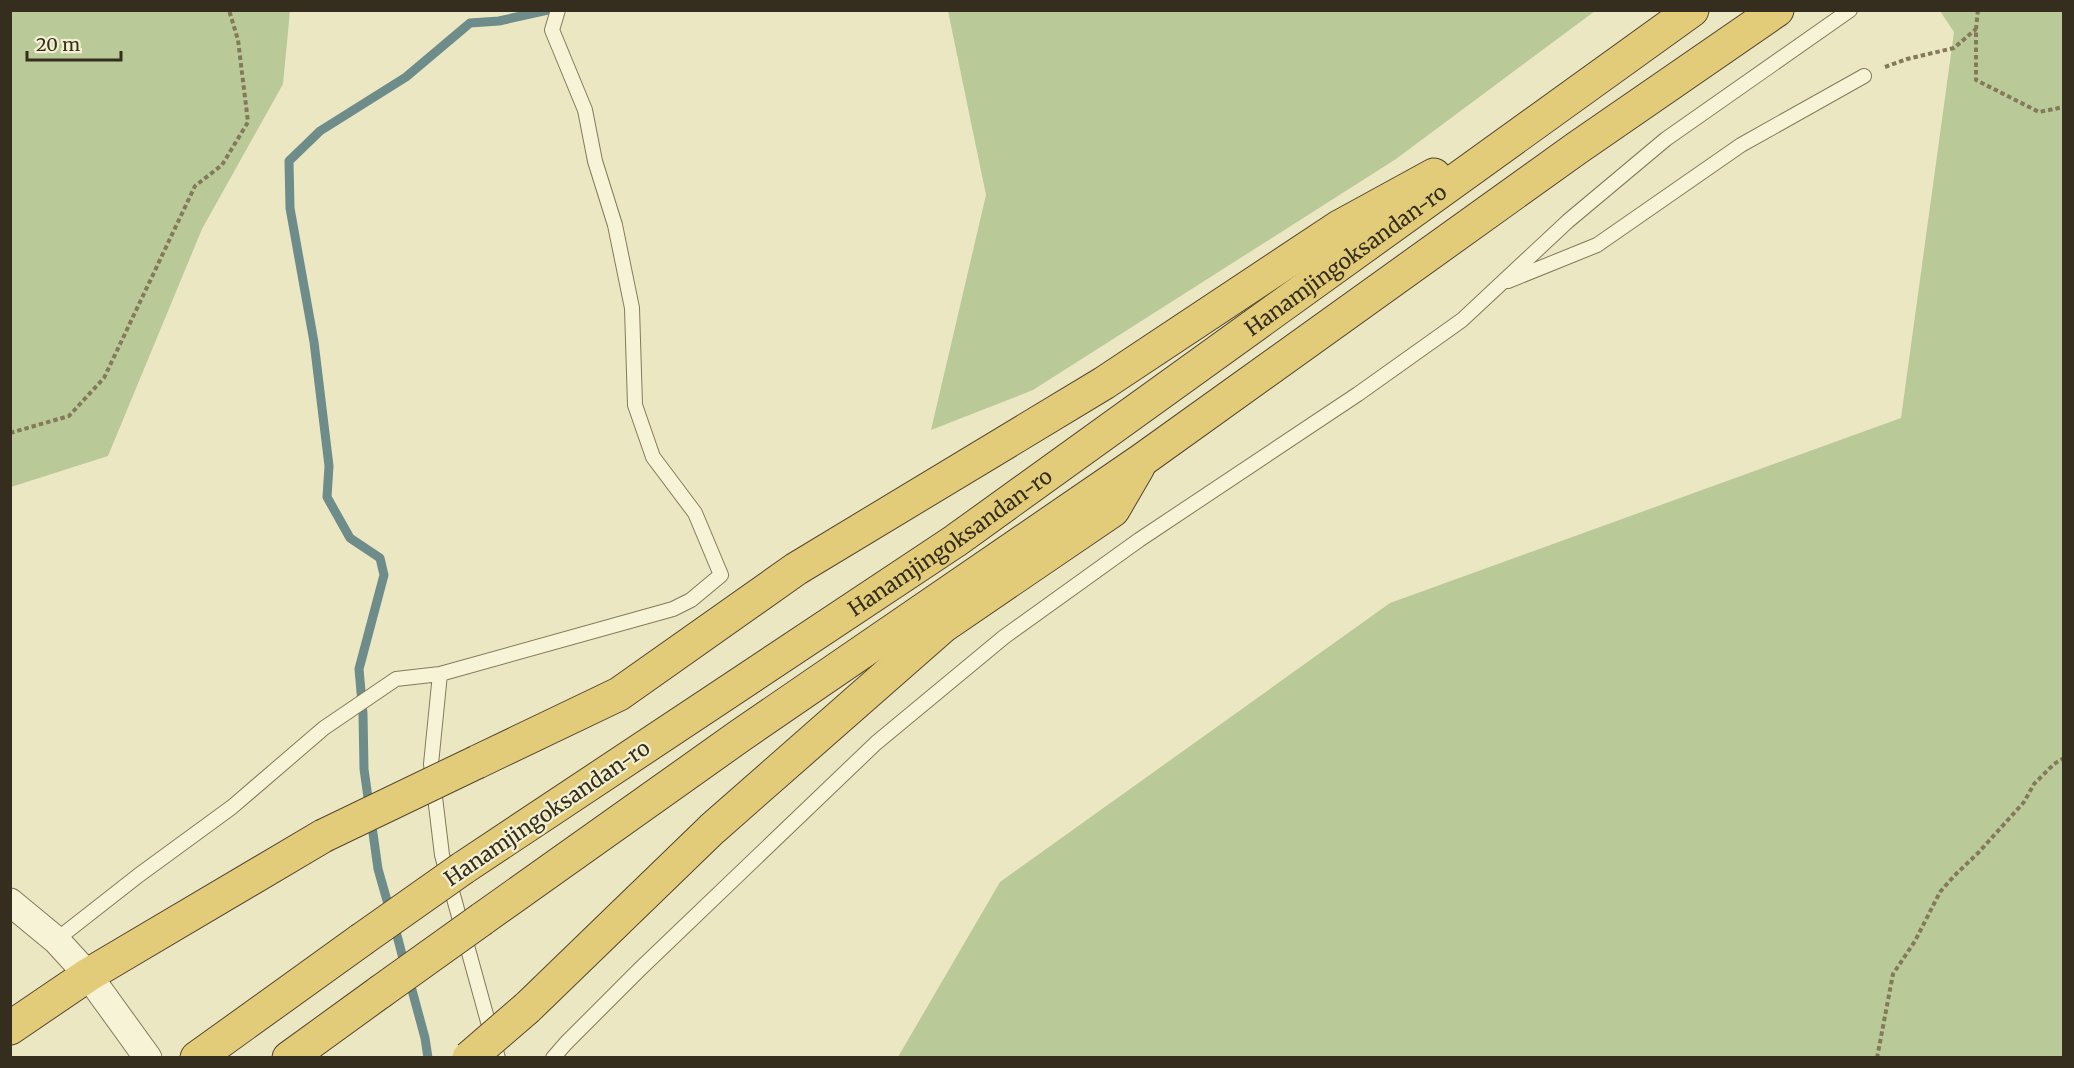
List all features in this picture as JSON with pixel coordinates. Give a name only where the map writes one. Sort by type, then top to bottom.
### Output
[{"type":"highway","name":"Hanamjingoksandan-ro","points":[[197,1058],[463,868],[955,541],[1692,10]]},
{"type":"highway","name":"Hanamjingoksandan-ro","points":[[289,1058],[816,683],[1142,460],[1577,148],[1777,10]]},
{"type":"highway","points":[[10,1028],[88,975],[323,836],[619,694],[796,569],[1104,383],[1339,226],[1557,108]]},
{"type":"highway","points":[[469,1058],[527,1008],[712,829],[944,626],[1113,510],[1142,460]]},
{"type":"street","points":[[10,902],[56,940],[88,975],[141,1048]]},
{"type":"lane","points":[[56,940],[139,875],[232,807],[324,728],[396,679],[440,674],[673,609],[691,600],[721,575],[694,513],[653,457],[634,405],[632,308],[615,225],[595,161],[585,110],[552,30],[558,10]]},
{"type":"lane","points":[[553,1058],[632,977],[876,743],[1004,637],[1139,540],[1358,394],[1462,320],[1568,221],[1666,139],[1850,10]]},
{"type":"lane","points":[[1500,285],[1597,245],[1741,145],[1864,76]]},
{"type":"lane","points":[[440,674],[431,764],[442,855],[498,1058]]},
{"type":"path","points":[[10,433],[69,416],[104,378],[195,186],[222,165],[248,122],[238,40],[229,10]]},
{"type":"path","points":[[1978,10],[1976,80],[2039,112],[2064,107]]},
{"type":"path","points":[[1864,76],[1907,59],[1954,48],[1976,29]]},
{"type":"path","points":[[1877,1058],[1893,974],[1915,941],[1940,892],[2024,802],[2034,784],[2054,764],[2064,758]]},
{"type":"green space","points":[[11,10],[290,11],[283,84],[202,229],[108,456],[11,487]]},
{"type":"green space","points":[[948,10],[1595,11],[1396,159],[1033,390],[931,430],[986,195]]},
{"type":"green space","points":[[1940,11],[2063,11],[2063,1057],[898,1057],[1000,882],[1390,603],[1901,418],[1954,32]]},
{"type":"waterway","points":[[390,911],[378,869],[364,769],[359,669],[384,575],[380,558],[350,538],[327,497],[329,466],[314,342],[290,208],[289,161],[320,131],[406,77],[470,23],[499,21],[548,10]]},
{"type":"waterway","points":[[394,924],[405,966]]},
{"type":"waterway","points":[[409,979],[428,1058]]}]
